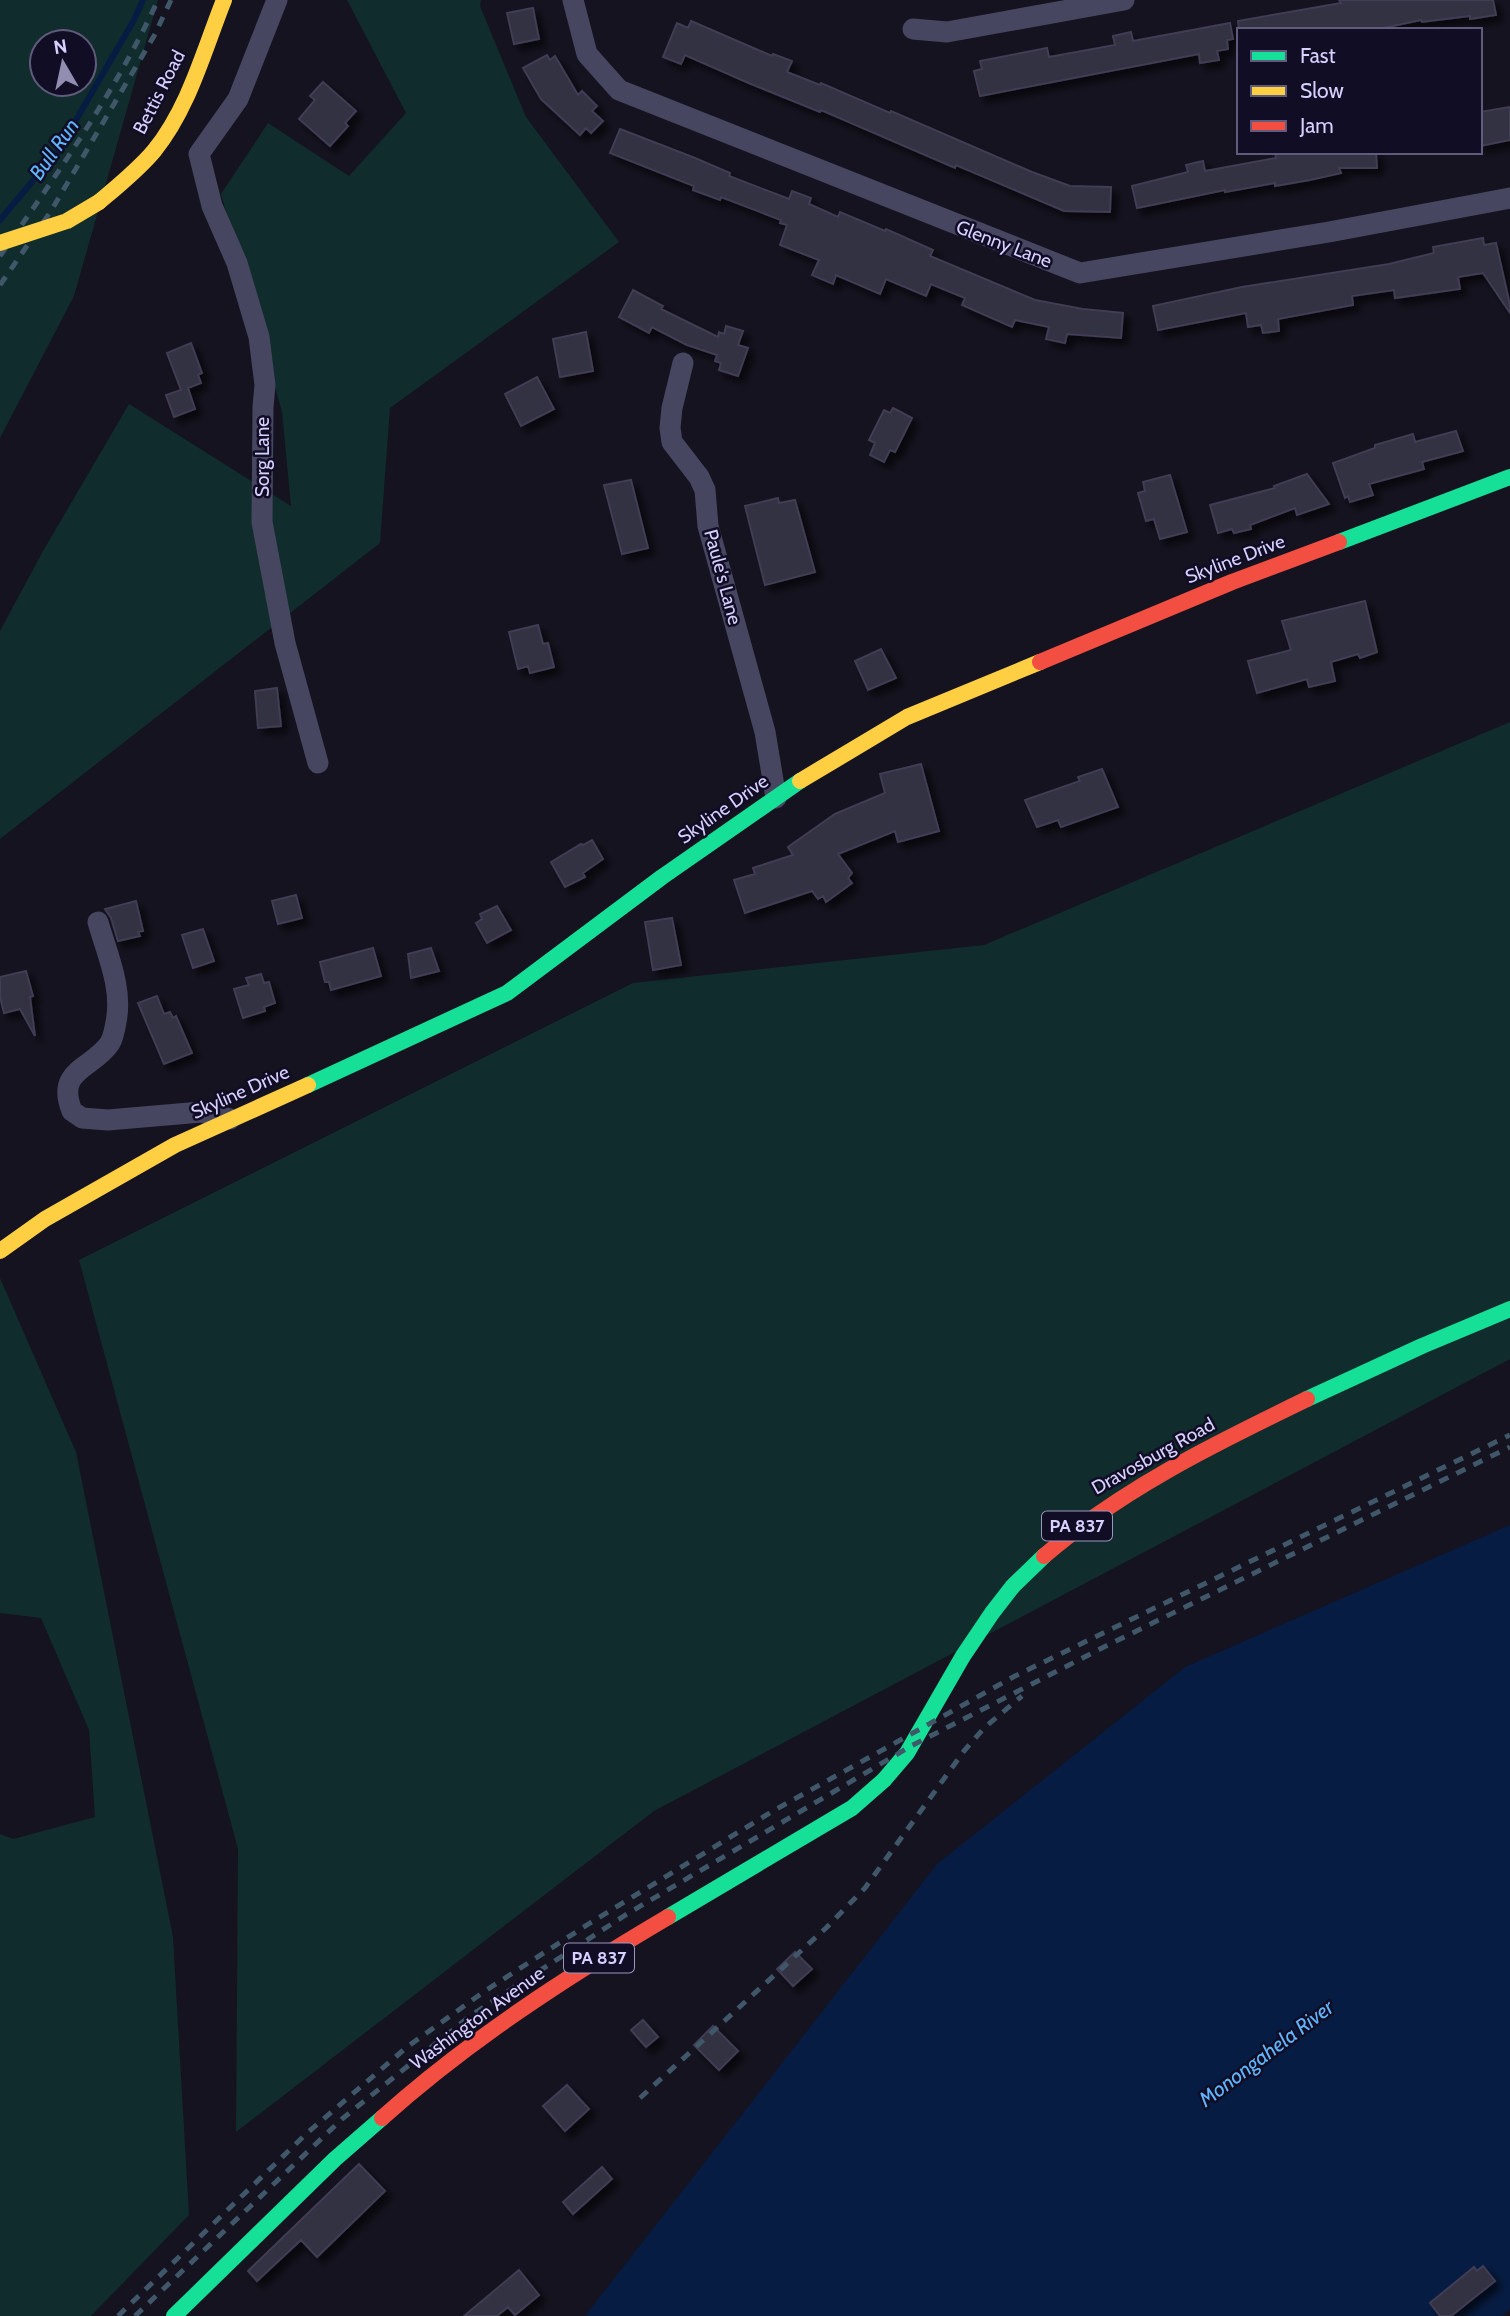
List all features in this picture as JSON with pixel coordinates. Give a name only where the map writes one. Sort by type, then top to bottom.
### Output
[{"type":"street","name":"Bettis Road","points":[[0,243],[67,221],[99,202],[160,144],[186,95],[224,0]]},
{"type":"street","name":"Glenny Lane","points":[[573,0],[587,54],[619,90],[1080,273],[1329,232],[1510,198]]},
{"type":"street","points":[[913,29],[947,32],[1124,0]]},
{"type":"street","name":"Sorg Lane","points":[[277,1],[238,99],[199,154],[212,206],[237,263],[259,337],[265,385],[262,407],[262,522],[285,643],[318,763]]},
{"type":"street","name":"Paule's Lane","points":[[682,363],[672,408],[672,442],[699,477],[705,490],[708,526],[765,732],[776,797]]},
{"type":"street","name":"Skyline Drive","points":[[0,1251],[45,1219],[174,1144],[426,1032],[506,993],[662,877],[776,797],[820,767],[907,717],[1231,582],[1510,477]]},
{"type":"street","points":[[98,922],[118,990],[116,1022],[110,1043],[71,1078],[67,1092],[72,1111],[82,1118],[108,1120],[201,1112],[230,1119]]},
{"type":"street","name":"Dravosburg Road","points":[[881,1784],[911,1746],[981,1627],[1012,1588],[1046,1552],[1078,1525],[1145,1481],[1199,1452],[1363,1372],[1510,1309]]},
{"type":"street","name":"Washington Avenue","points":[[174,2316],[335,2159],[467,2047],[610,1951],[852,1808],[881,1784]]},
{"type":"green space","points":[[0,0],[158,0],[74,296],[0,438]]},
{"type":"green space","points":[[347,0],[481,0],[480,6],[526,117],[619,242],[390,408],[380,543],[0,839],[0,631],[43,551],[129,404],[291,506],[282,412],[221,194],[268,123],[349,176],[406,113]]},
{"type":"green space","points":[[1510,722],[1510,1359],[654,1811],[236,2132],[238,1849],[79,1260],[633,983],[984,945]]},
{"type":"green space","points":[[0,1278],[76,1452],[173,1937],[189,2215],[91,2316],[0,2316],[0,1834],[13,1839],[95,1817],[89,1730],[41,1618],[0,1613]]},
{"type":"water","name":"Monongahela River","points":[[1510,1525],[1510,2309],[1502,2316],[585,2316],[937,1864],[1185,1667]]},
{"type":"building","points":[[1339,0],[1493,0],[1496,15],[1470,19],[1470,16],[1421,20],[1383,28],[1239,28],[1238,21],[1341,3]]},
{"type":"building","points":[[533,8],[539,39],[514,44],[507,13]]},
{"type":"building","points":[[691,21],[772,56],[773,54],[792,61],[787,72],[820,85],[821,83],[890,113],[891,111],[1032,172],[1070,186],[1111,187],[1110,212],[1064,211],[685,55],[681,64],[663,57],[677,23],[688,28]]},
{"type":"building","points":[[1230,23],[1233,39],[1227,40],[1228,49],[1217,51],[1219,60],[1200,63],[1199,54],[980,96],[974,71],[982,69],[980,61],[1047,48],[1049,57],[1115,45],[1113,36],[1131,32],[1133,41]]},
{"type":"building","points":[[547,55],[550,60],[555,56],[578,95],[582,91],[597,106],[592,111],[603,121],[591,133],[586,128],[580,135],[541,99],[523,68]]},
{"type":"building","points":[[323,82],[356,111],[345,123],[348,126],[330,146],[299,119],[315,100],[310,96]]},
{"type":"building","points":[[1510,107],[1510,140],[1482,146],[1482,112]]},
{"type":"building","points":[[620,129],[789,199],[792,191],[811,198],[809,204],[838,217],[840,212],[885,231],[886,229],[933,250],[930,256],[1035,300],[1123,313],[1121,338],[1067,334],[1065,343],[1046,339],[1049,327],[1015,320],[1012,327],[962,305],[965,298],[931,284],[926,296],[886,279],[880,294],[836,275],[833,284],[812,275],[819,260],[780,245],[787,225],[780,223],[781,220],[721,197],[720,200],[693,190],[694,186],[610,153]]},
{"type":"building","points":[[1275,154],[1376,154],[1377,168],[1339,168],[1341,173],[1310,180],[1225,190],[1137,208],[1132,186],[1188,172],[1186,165],[1203,161],[1205,171],[1276,158]]},
{"type":"building","points":[[1483,238],[1484,245],[1496,243],[1510,313],[1483,273],[1458,277],[1460,289],[1395,298],[1394,290],[1352,296],[1353,305],[1278,319],[1279,331],[1263,333],[1261,325],[1248,327],[1246,313],[1158,330],[1153,306],[1242,287],[1389,264],[1434,253],[1433,247]]},
{"type":"building","points":[[633,290],[663,306],[661,309],[718,337],[719,332],[724,334],[726,326],[743,331],[738,345],[748,348],[738,376],[719,370],[721,363],[715,361],[717,355],[687,345],[652,327],[649,333],[619,317]]},
{"type":"building","points":[[586,332],[593,371],[560,377],[553,339]]},
{"type":"building","points":[[191,343],[202,373],[198,375],[201,383],[188,388],[195,409],[174,417],[166,395],[181,390],[167,353]]},
{"type":"building","points":[[537,377],[554,409],[521,426],[505,394]]},
{"type":"building","points":[[893,408],[912,418],[895,452],[890,450],[884,462],[870,455],[875,443],[869,440],[884,410],[890,413]]},
{"type":"building","points":[[1456,431],[1463,451],[1422,462],[1424,469],[1369,484],[1373,495],[1350,502],[1348,496],[1345,498],[1333,463],[1375,448],[1375,445],[1413,434],[1415,442]]},
{"type":"building","points":[[1307,474],[1329,504],[1297,515],[1295,508],[1250,525],[1251,529],[1234,533],[1232,529],[1218,533],[1210,505],[1275,488],[1274,486]]},
{"type":"building","points":[[1170,475],[1187,532],[1160,539],[1154,519],[1146,521],[1138,493],[1145,491],[1143,482]]},
{"type":"building","points":[[631,480],[648,548],[622,554],[604,485]]},
{"type":"building","points":[[778,498],[779,503],[795,500],[815,572],[765,585],[745,506]]},
{"type":"building","points":[[1365,601],[1377,652],[1360,658],[1358,654],[1331,662],[1335,681],[1309,687],[1307,679],[1257,693],[1248,661],[1291,650],[1282,621]]},
{"type":"building","points":[[538,625],[543,644],[548,643],[554,667],[530,673],[528,666],[518,669],[509,632]]},
{"type":"building","points":[[881,649],[896,678],[868,690],[855,661]]},
{"type":"building","points":[[277,688],[281,726],[258,728],[255,691]]},
{"type":"building","points":[[921,764],[939,831],[898,842],[895,831],[838,854],[852,873],[848,878],[852,883],[826,902],[823,896],[818,899],[812,891],[745,913],[734,880],[755,874],[753,868],[793,855],[788,847],[835,814],[885,793],[880,774]]},
{"type":"building","points":[[1102,769],[1118,807],[1061,827],[1058,820],[1037,827],[1025,800],[1080,781],[1078,777]]},
{"type":"building","points":[[592,840],[603,859],[583,873],[585,877],[565,887],[551,862]]},
{"type":"building","points":[[296,895],[302,918],[278,924],[272,901]]},
{"type":"building","points":[[136,901],[143,931],[138,932],[140,936],[118,941],[111,918],[105,909]]},
{"type":"building","points":[[497,906],[511,930],[487,943],[476,923],[482,919],[480,914]]},
{"type":"building","points":[[672,918],[681,965],[653,970],[645,922]]},
{"type":"building","points":[[203,929],[214,961],[193,968],[182,935]]},
{"type":"building","points":[[373,948],[381,976],[331,990],[329,982],[325,982],[320,962]]},
{"type":"building","points":[[431,948],[439,971],[411,978],[408,954]]},
{"type":"building","points":[[26,971],[33,996],[30,997],[35,1036],[20,1009],[4,1013],[0,997],[0,977]]},
{"type":"building","points":[[261,974],[264,983],[269,982],[275,1003],[264,1007],[265,1011],[243,1018],[234,989],[249,985],[246,978]]},
{"type":"building","points":[[157,996],[164,1014],[170,1012],[173,1018],[176,1016],[192,1053],[164,1064],[138,1003]]},
{"type":"building","points":[[795,1952],[812,1969],[793,1986],[777,1969]]},
{"type":"building","points":[[643,2020],[658,2037],[646,2047],[631,2030]]},
{"type":"building","points":[[713,2026],[738,2051],[719,2070],[694,2045]]},
{"type":"building","points":[[567,2085],[589,2109],[565,2131],[543,2106]]},
{"type":"building","points":[[359,2164],[385,2191],[317,2257],[301,2240],[257,2281],[248,2271]]},
{"type":"building","points":[[602,2167],[612,2179],[573,2214],[563,2202]]},
{"type":"building","points":[[1483,2266],[1495,2281],[1451,2316],[1440,2316],[1430,2303],[1474,2267],[1477,2271]]},
{"type":"building","points":[[519,2270],[539,2295],[515,2315],[508,2307],[497,2316],[464,2316]]},
{"type":"waterway","name":"Bull Run","points":[[0,220],[58,151],[143,0]]},
{"type":"railway","points":[[0,256],[105,99],[158,0]]},
{"type":"railway","points":[[0,285],[51,211],[154,36],[171,0]]},
{"type":"railway","points":[[118,2316],[306,2134],[407,2047],[485,1991],[590,1923],[773,1811],[1015,1676],[1510,1435]]},
{"type":"railway","points":[[135,2316],[342,2119],[470,2016],[627,1914],[911,1746],[1106,1646],[1510,1447]]},
{"type":"railway","points":[[640,2098],[826,1928],[865,1888],[964,1751],[984,1728],[1022,1696]]},
{"type":"traffic: fast","points":[[1339,542],[1510,477]]},
{"type":"traffic: fast","points":[[308,1085],[507,993],[662,877],[800,781]]},
{"type":"traffic: fast","points":[[1307,1399],[1510,1309]]},
{"type":"traffic: fast","points":[[668,1917],[852,1808],[884,1780],[907,1753],[963,1656],[992,1613],[1013,1586],[1044,1556]]},
{"type":"traffic: fast","points":[[174,2316],[335,2159],[382,2118]]},
{"type":"traffic: slow","points":[[99,202],[141,165],[166,134],[195,78],[224,0]]},
{"type":"traffic: slow","points":[[0,243],[67,221],[99,202]]},
{"type":"traffic: slow","points":[[800,781],[907,717],[1040,662]]},
{"type":"traffic: slow","points":[[0,1251],[45,1219],[175,1145],[308,1085]]},
{"type":"traffic: jam","points":[[1040,662],[1232,582],[1339,542]]},
{"type":"traffic: jam","points":[[1044,1556],[1105,1510],[1170,1469],[1307,1399]]},
{"type":"traffic: jam","points":[[382,2118],[449,2062],[520,2010],[668,1917]]}]
